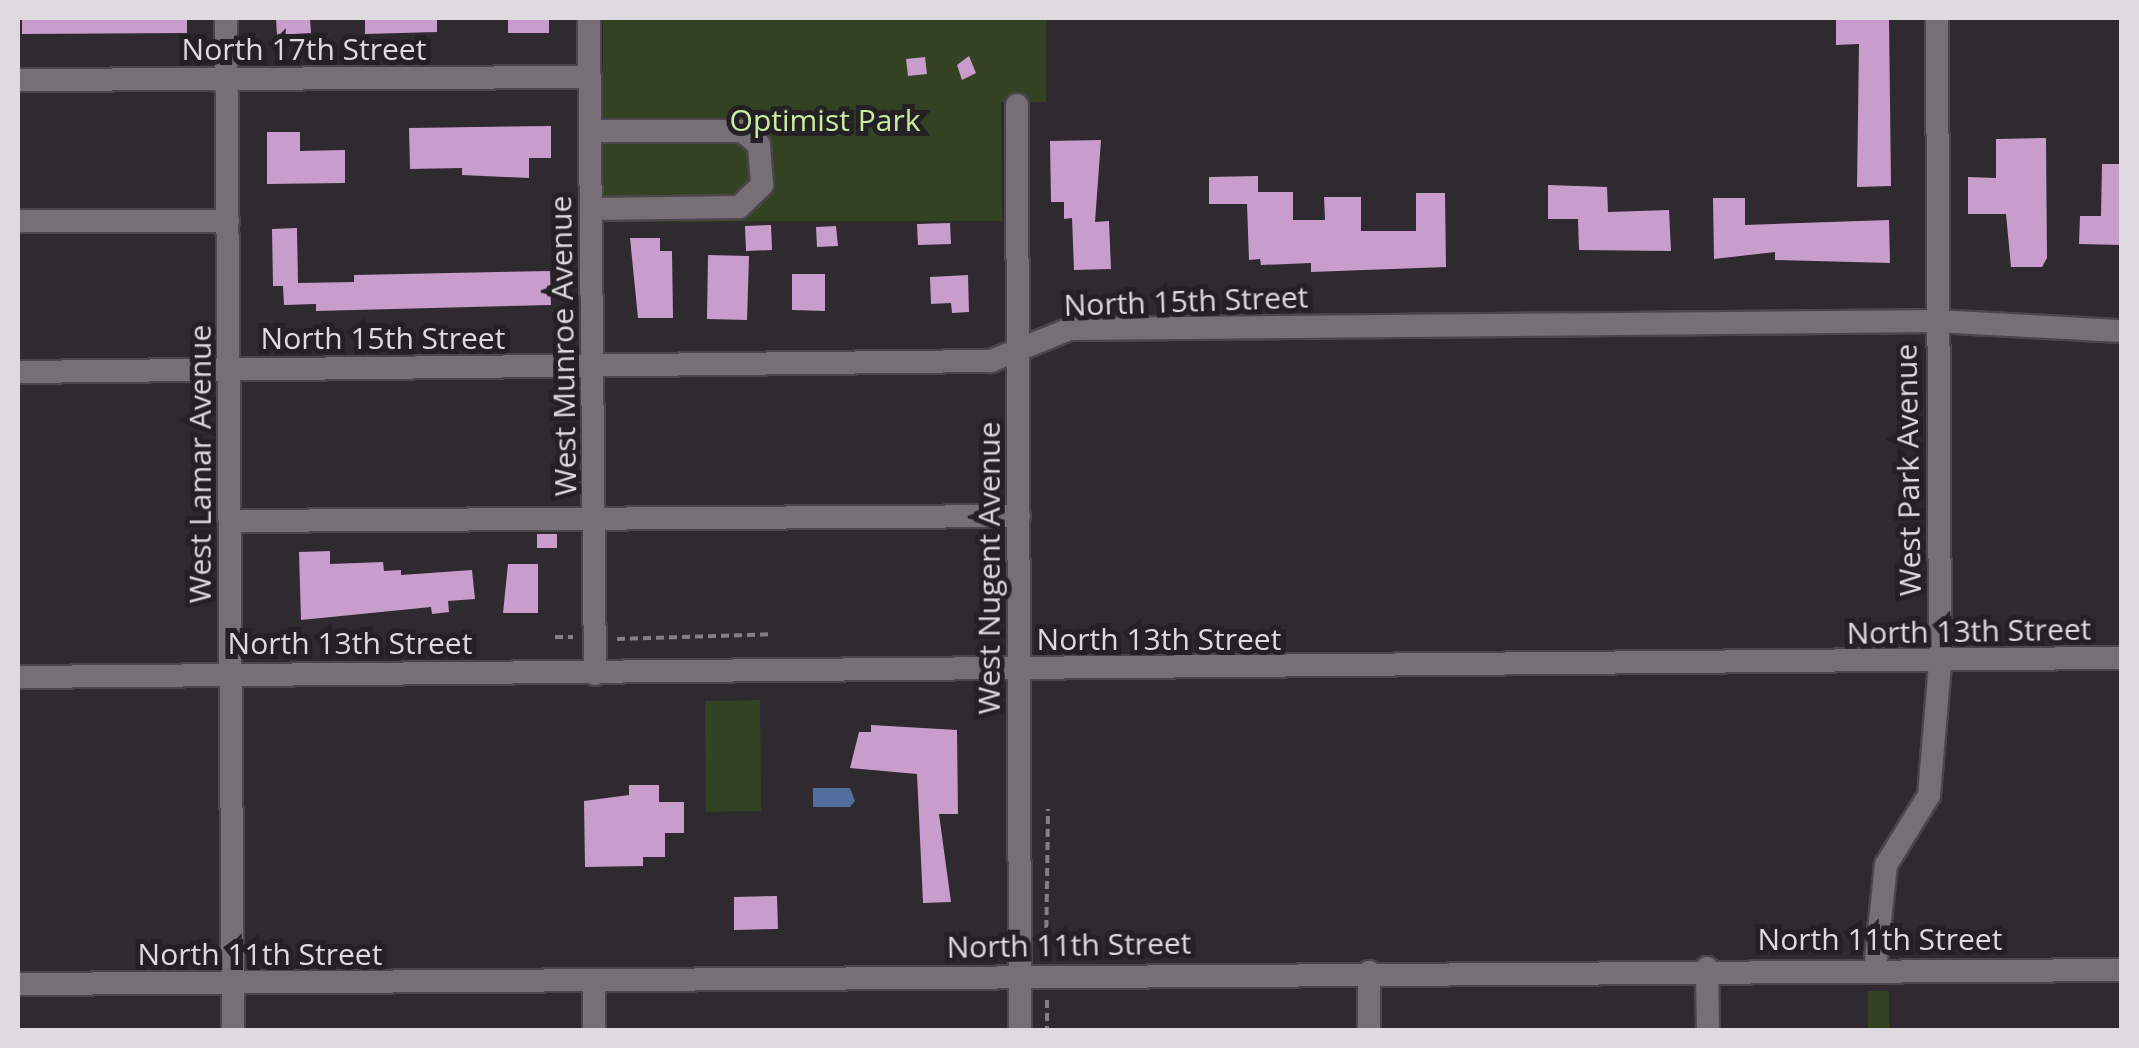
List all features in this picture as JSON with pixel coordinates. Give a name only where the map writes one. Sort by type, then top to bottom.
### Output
[{"type":"street","name":"West Lamar Avenue","points":[[226,18],[234,1030]]},
{"type":"street","name":"West Munroe Avenue","points":[[589,18],[595,674]]},
{"type":"street","name":"West Park Avenue","points":[[1875,969],[1886,864],[1929,796],[1940,663],[1937,18]]},
{"type":"street","name":"North 17th Street","points":[[18,80],[590,77]]},
{"type":"street","name":"West Nugent Avenue","points":[[1017,105],[1020,1030]]},
{"type":"street","points":[[591,131],[742,132],[758,145],[762,185],[740,207],[592,209]]},
{"type":"street","points":[[18,222],[228,222]]},
{"type":"street","name":"North 15th Street","points":[[18,372],[991,361],[1019,345],[1070,329],[1936,321],[2122,331]]},
{"type":"street","points":[[231,522],[1019,516]]},
{"type":"street","name":"North 13th Street","points":[[18,676],[1940,663],[2122,658]]},
{"type":"street","points":[[1707,968],[1708,1030]]},
{"type":"street","name":"North 11th Street","points":[[18,984],[594,985],[1707,968],[2122,970]]},
{"type":"street","points":[[1369,972],[1370,1030]]},
{"type":"street","points":[[594,985],[594,1030]]},
{"type":"path","points":[[610,639],[772,634]]},
{"type":"path","points":[[555,636],[578,638]]},
{"type":"path","points":[[1046,954],[1048,809]]},
{"type":"path","points":[[1047,989],[1047,1030]]},
{"type":"green space","name":"Optimist Park","points":[[603,18],[1046,18],[1046,102],[1001,102],[1002,221],[603,222]]},
{"type":"green space","points":[[760,700],[761,811],[706,812],[705,701]]},
{"type":"green space","points":[[1868,991],[1889,991],[1889,1030],[1868,1030]]},
{"type":"water","points":[[813,788],[850,788],[855,801],[850,807],[813,807]]},
{"type":"building","points":[[22,18],[187,18],[187,33],[22,34]]},
{"type":"building","points":[[276,18],[310,18],[311,33],[277,35]]},
{"type":"building","points":[[365,18],[437,18],[437,32],[365,34]]},
{"type":"building","points":[[508,18],[549,18],[549,33],[508,33]]},
{"type":"building","points":[[1836,18],[1889,18],[1891,186],[1857,187],[1859,44],[1836,45]]},
{"type":"building","points":[[969,56],[976,73],[962,80],[957,65]]},
{"type":"building","points":[[925,57],[927,74],[908,76],[906,59]]},
{"type":"building","points":[[551,126],[551,158],[529,158],[529,178],[462,175],[462,168],[410,169],[409,128]]},
{"type":"building","points":[[267,132],[300,132],[300,151],[345,150],[345,183],[267,184]]},
{"type":"building","points":[[2046,138],[2047,258],[2042,267],[2011,267],[2006,214],[1968,214],[1968,177],[1996,178],[1996,139]]},
{"type":"building","points":[[1101,140],[1095,222],[1109,221],[1111,269],[1074,270],[1072,218],[1064,219],[1064,202],[1051,202],[1050,141]]},
{"type":"building","points":[[2102,164],[2122,164],[2122,245],[2079,244],[2080,216],[2101,216]]},
{"type":"building","points":[[1258,176],[1258,192],[1293,192],[1293,220],[1325,220],[1324,197],[1361,197],[1361,231],[1416,231],[1416,193],[1445,193],[1446,267],[1311,272],[1311,263],[1261,265],[1260,259],[1249,260],[1247,204],[1209,204],[1209,177]]},
{"type":"building","points":[[1548,185],[1607,187],[1608,212],[1669,210],[1671,251],[1579,250],[1578,219],[1548,219]]},
{"type":"building","points":[[1713,198],[1745,198],[1745,225],[1889,220],[1890,263],[1775,260],[1775,252],[1714,259]]},
{"type":"building","points":[[950,223],[951,244],[918,245],[917,224]]},
{"type":"building","points":[[771,225],[772,250],[746,251],[745,226]]},
{"type":"building","points":[[836,226],[838,246],[817,247],[816,227]]},
{"type":"building","points":[[297,228],[298,283],[354,282],[354,275],[550,271],[551,305],[316,311],[316,304],[284,305],[283,286],[273,286],[272,229]]},
{"type":"building","points":[[630,238],[660,238],[660,251],[672,251],[673,318],[638,318]]},
{"type":"building","points":[[708,255],[749,256],[747,320],[707,319]]},
{"type":"building","points":[[792,274],[825,274],[825,311],[792,310]]},
{"type":"building","points":[[968,275],[969,312],[952,313],[951,303],[931,304],[930,277]]},
{"type":"building","points":[[537,534],[557,534],[557,548],[537,548]]},
{"type":"building","points":[[330,551],[330,564],[383,562],[384,571],[401,570],[401,575],[472,570],[475,599],[448,601],[449,612],[432,614],[431,607],[301,620],[299,552]]},
{"type":"building","points":[[508,564],[538,564],[538,613],[503,613]]},
{"type":"building","points":[[871,725],[957,730],[958,814],[939,814],[951,902],[923,903],[917,774],[850,768],[859,732],[871,732]]},
{"type":"building","points":[[629,785],[659,785],[659,802],[684,802],[684,833],[665,833],[665,857],[643,857],[643,866],[585,867],[584,801],[629,795]]},
{"type":"building","points":[[777,896],[778,929],[734,930],[734,897]]}]
